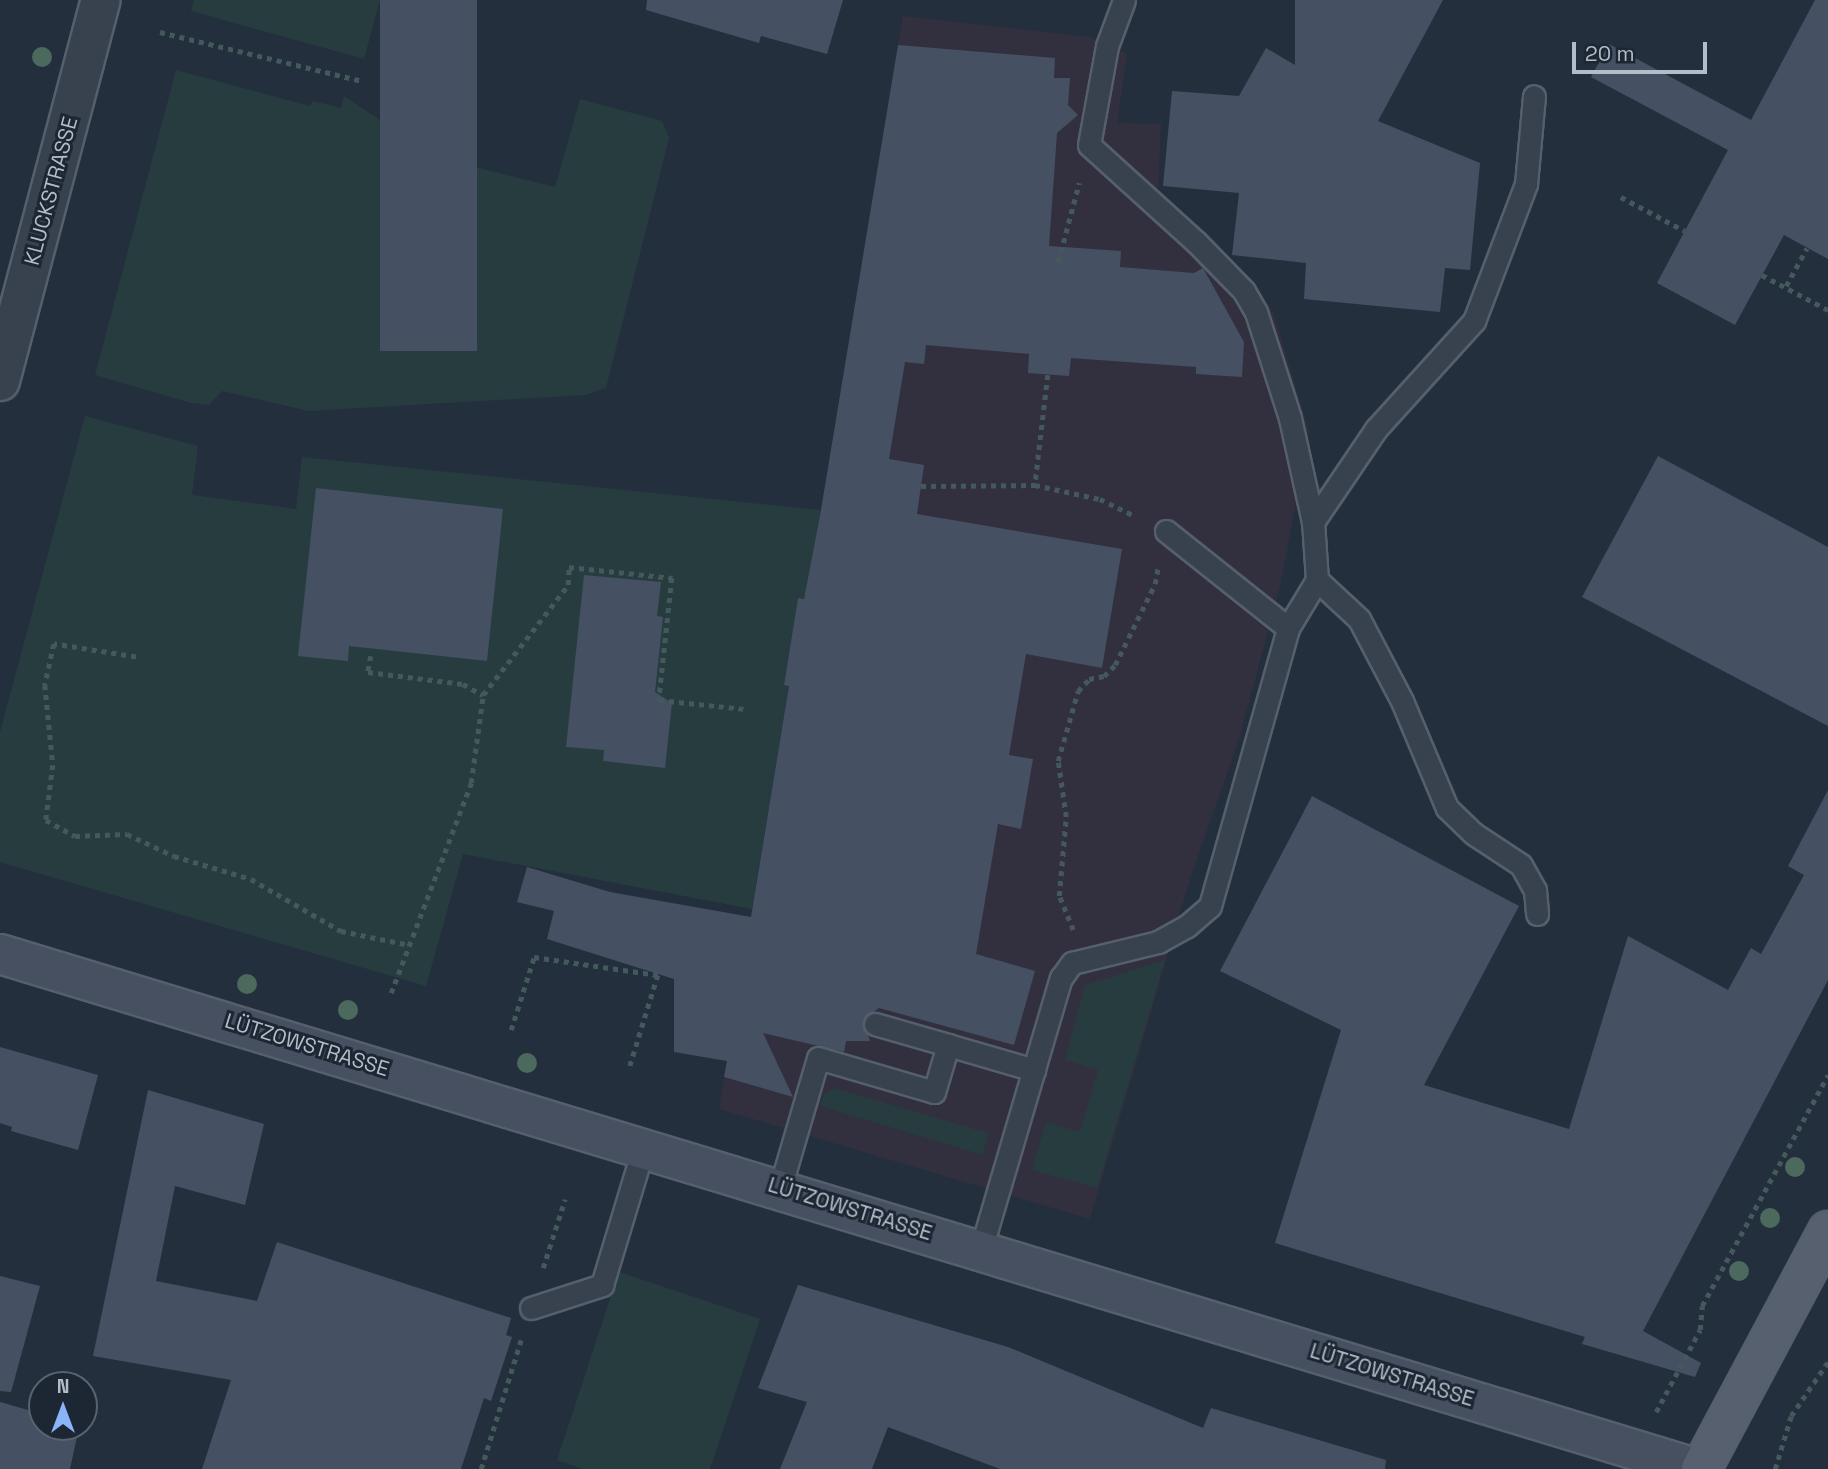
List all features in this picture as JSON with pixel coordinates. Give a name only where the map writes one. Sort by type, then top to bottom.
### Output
[{"type":"main road","points":[[1699,1469],[1828,1231]]},
{"type":"street","name":"KLUCKSTRASSE","points":[[0,381],[101,0]]},
{"type":"street","name":"LÜTZOWSTRASSE","points":[[0,954],[644,1146],[1699,1469]]},
{"type":"lane","points":[[981,1249],[1061,978],[1072,962],[1087,956],[1158,942],[1187,926],[1209,906],[1289,628],[1317,580],[1313,522],[1290,418],[1256,312],[1244,290],[1089,145],[1107,46],[1124,0]]},
{"type":"lane","points":[[1313,522],[1376,429],[1475,321],[1526,184],[1534,96]]},
{"type":"lane","points":[[1166,531],[1289,628]]},
{"type":"lane","points":[[1317,580],[1359,619],[1402,701],[1447,808],[1475,834],[1521,865],[1535,890],[1537,914]]},
{"type":"lane","points":[[875,1024],[1034,1070]]},
{"type":"lane","points":[[780,1188],[820,1053],[934,1092],[948,1045]]},
{"type":"lane","points":[[531,1308],[602,1285],[644,1146]]},
{"type":"path","points":[[160,32],[359,80]]},
{"type":"path","points":[[1058,262],[1089,145]]},
{"type":"path","points":[[1621,197],[1685,231]]},
{"type":"path","points":[[1786,286],[1807,248]]},
{"type":"path","points":[[1762,275],[1828,310]]},
{"type":"path","points":[[1035,485],[1048,375]]},
{"type":"path","points":[[921,486],[1035,485],[1100,499],[1166,531],[1155,584],[1115,665],[1104,676],[1089,679],[1078,691],[1058,761],[1066,817],[1059,896],[1087,956]]},
{"type":"path","points":[[391,993],[471,783],[483,695],[568,585],[569,567],[672,578],[659,700],[744,709]]},
{"type":"path","points":[[136,657],[54,643],[46,685],[53,765],[46,820],[75,836],[127,834],[174,856],[251,879],[341,931],[410,944]]},
{"type":"path","points":[[370,656],[368,672],[463,684],[483,695]]},
{"type":"path","points":[[511,1030],[534,957],[658,975],[631,1066]]},
{"type":"path","points":[[1688,1351],[1700,1330],[1702,1307],[1828,1074]]},
{"type":"path","points":[[1775,1469],[1791,1416],[1828,1362]]},
{"type":"shaded area","points":[[903,16],[1090,37],[1127,54],[1117,123],[1161,124],[1158,189],[1215,241],[1273,311],[1309,432],[1281,582],[1239,739],[1190,879],[1090,1219],[719,1109],[783,726],[784,685],[798,598],[805,599]]},
{"type":"green space","points":[[194,0],[380,0],[364,59],[191,11]]},
{"type":"green space","points":[[176,70],[310,106],[313,101],[341,108],[344,96],[435,157],[555,187],[580,99],[662,121],[669,138],[606,388],[585,395],[309,411],[222,391],[209,405],[191,403],[95,375]]},
{"type":"green space","points":[[85,416],[198,446],[192,495],[296,509],[302,457],[821,510],[804,599],[798,598],[784,684],[789,686],[752,909],[463,854],[426,986],[0,862],[0,732]]},
{"type":"green space","points":[[1165,960],[1097,1188],[1032,1170],[1046,1122],[1080,1132],[1098,1070],[1065,1060],[1085,985]]},
{"type":"green space","points":[[834,1088],[988,1133],[983,1155],[820,1106],[824,1094]]},
{"type":"green space","points":[[619,1272],[760,1319],[710,1469],[583,1469],[557,1460]]},
{"type":"building","points":[[380,0],[477,0],[477,351],[380,351]]},
{"type":"building","points":[[647,0],[843,0],[827,54],[761,36],[759,43],[646,10]]},
{"type":"building","points":[[1295,0],[1443,0],[1378,121],[1480,163],[1470,270],[1445,268],[1440,312],[1304,299],[1306,263],[1232,255],[1239,193],[1163,186],[1172,91],[1239,96],[1266,48],[1295,65]]},
{"type":"building","points":[[1815,0],[1828,0],[1828,259],[1784,235],[1735,325],[1657,283],[1728,150],[1591,77],[1609,44],[1751,120]]},
{"type":"building","points":[[898,45],[1055,58],[1054,78],[1070,78],[1068,105],[1078,115],[1057,133],[1049,246],[1121,251],[1120,267],[1194,273],[1203,268],[1244,342],[1242,377],[1196,374],[1196,367],[1071,358],[1069,376],[1028,373],[1029,354],[926,345],[924,364],[905,362],[889,459],[924,465],[917,514],[1122,549],[1102,668],[1026,654],[1009,755],[1033,759],[1021,829],[998,824],[976,954],[1035,971],[1014,1045],[879,1008],[863,1020],[870,1041],[846,1041],[844,1052],[763,1033],[793,1097],[724,1077],[727,1061],[674,1052],[674,979],[547,939],[554,911],[517,902],[527,867],[610,892],[751,917],[789,686],[784,685],[798,598],[804,599],[821,510]]},
{"type":"building","points":[[1658,456],[1828,547],[1828,726],[1582,597]]},
{"type":"building","points":[[316,488],[503,509],[487,661],[349,646],[348,661],[298,656]]},
{"type":"building","points":[[584,575],[661,582],[657,616],[663,617],[655,692],[672,703],[665,768],[603,761],[604,750],[566,747]]},
{"type":"building","points":[[1828,790],[1828,980],[1643,1331],[1701,1363],[1695,1377],[1582,1344],[1585,1337],[1275,1243],[1341,1030],[1220,971],[1312,796],[1519,906],[1424,1085],[1569,1129],[1628,936],[1728,990],[1751,948],[1761,954],[1804,875],[1788,866]]},
{"type":"building","points":[[0,1047],[98,1075],[78,1150],[11,1131],[12,1127],[0,1123]]},
{"type":"building","points":[[148,1090],[264,1124],[245,1205],[175,1186],[156,1281],[257,1301],[277,1242],[511,1318],[506,1335],[512,1337],[491,1401],[484,1398],[461,1469],[202,1469],[231,1380],[93,1356]]},
{"type":"building","points":[[0,1276],[40,1286],[11,1392],[0,1391]]},
{"type":"building","points":[[798,1285],[1008,1347],[1203,1428],[1211,1408],[1386,1460],[1385,1469],[1000,1469],[888,1427],[872,1469],[780,1469],[807,1402],[758,1388]]},
{"type":"building","points":[[0,1402],[28,1410],[28,1441],[76,1441],[70,1469],[0,1469]]}]
